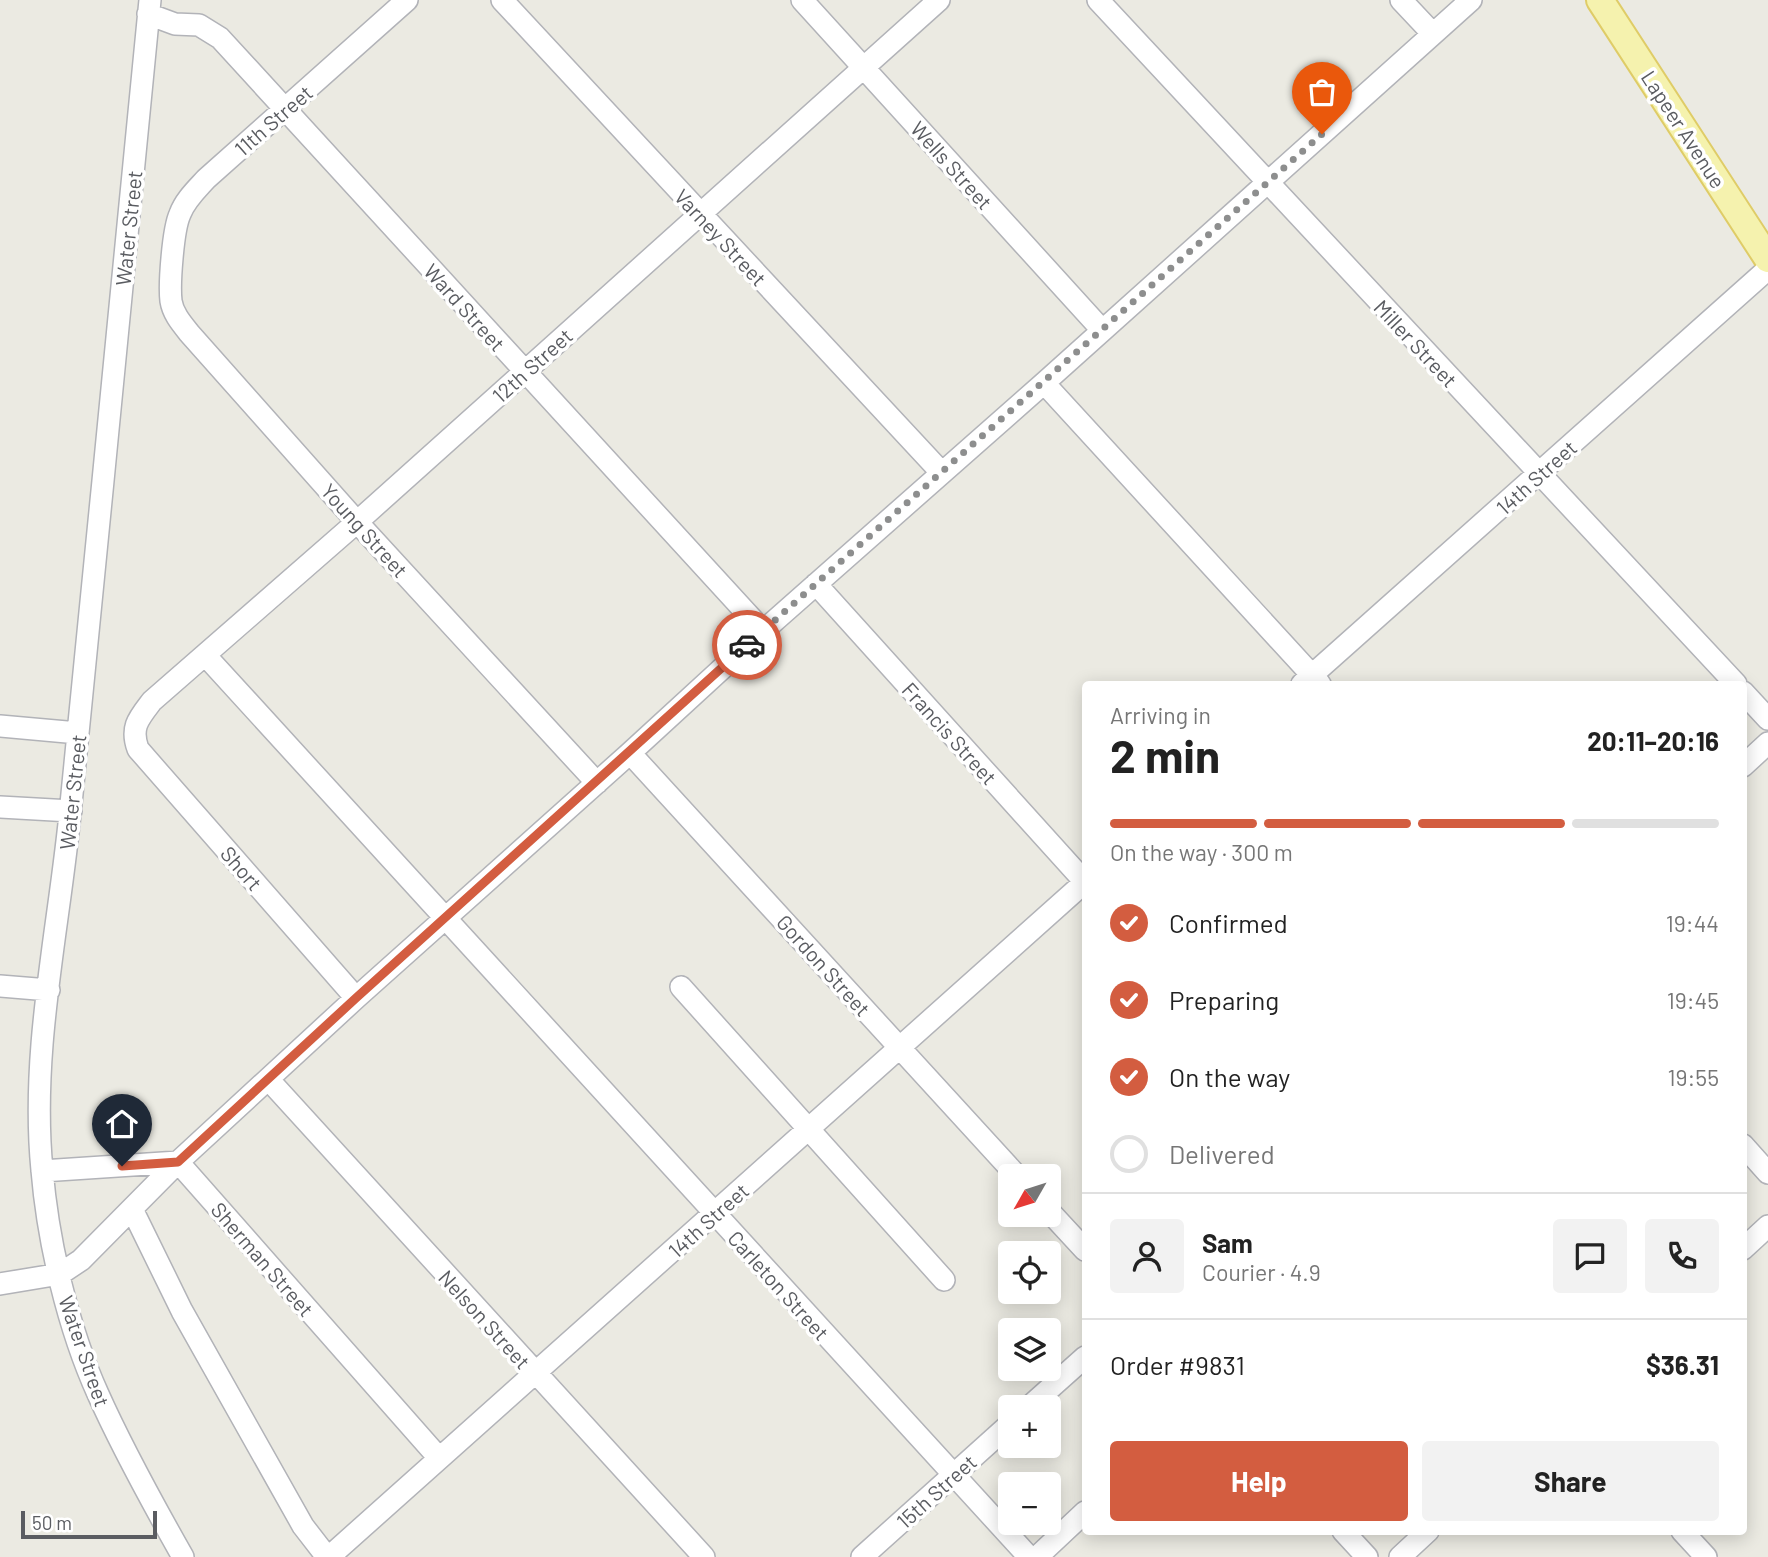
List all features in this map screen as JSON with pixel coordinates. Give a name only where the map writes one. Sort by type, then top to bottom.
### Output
[{"type":"main road","name":"Lapeer Avenue","points":[[1600,0],[1768,259]]},
{"type":"street","name":"11th Street","points":[[172,260],[179,215],[188,198],[407,0]]},
{"type":"street","name":"Varney Street","points":[[502,0],[941,472]]},
{"type":"street","name":"Wells Street","points":[[802,0],[1102,330]]},
{"type":"street","name":"12th Street","points":[[133,735],[139,718],[152,701],[358,522],[939,0]]},
{"type":"street","name":"Miller Street","points":[[1098,0],[1733,681]]},
{"type":"street","points":[[1401,0],[1433,34]]},
{"type":"street","points":[[0,1284],[60,1274],[81,1260],[178,1162],[356,998],[1471,0]]},
{"type":"street","name":"Ward Street","points":[[149,7],[175,24],[199,25],[220,38],[763,631]]},
{"type":"street","name":"Water Street","points":[[149,7],[71,811],[40,1080],[42,1171],[60,1274],[79,1343],[97,1392],[183,1557]]},
{"type":"street","name":"Young Street","points":[[172,260],[171,303],[176,316],[190,334],[597,783]]},
{"type":"street","name":"14th Street","points":[[1311,681],[1768,269]]},
{"type":"street","points":[[1044,383],[1311,681]]},
{"type":"street","name":"Francis Street","points":[[816,584],[1082,879]]},
{"type":"street","name":"Carleton Street","points":[[205,655],[344,805],[444,920],[1029,1557]]},
{"type":"street","points":[[1747,696],[1768,719]]},
{"type":"street","points":[[0,726],[78,733]]},
{"type":"street","name":"Short","points":[[133,735],[138,749],[356,998]]},
{"type":"street","points":[[1747,762],[1768,743]]},
{"type":"street","name":"Gordon Street","points":[[630,753],[1006,1164]]},
{"type":"street","points":[[0,807],[71,811]]},
{"type":"street","name":"14th Street","points":[[328,1557],[1082,885]]},
{"type":"street","points":[[0,986],[49,990]]},
{"type":"street","points":[[681,987],[944,1280]]},
{"type":"street","name":"Nelson Street","points":[[268,1079],[704,1557]]},
{"type":"street","points":[[1747,1150],[1768,1173]]},
{"type":"street","points":[[42,1171],[178,1162]]},
{"type":"street","name":"Sherman Street","points":[[178,1162],[439,1458]]},
{"type":"street","points":[[132,1209],[182,1311],[303,1526],[328,1557]]},
{"type":"street","points":[[1061,1224],[1082,1247]]},
{"type":"street","points":[[1747,1244],[1768,1226]]},
{"type":"street","points":[[1042,1395],[1082,1360]]},
{"type":"street","name":"15th Street","points":[[862,1557],[998,1435]]},
{"type":"street","points":[[1037,1557],[1082,1515]]},
{"type":"street","points":[[1347,1535],[1367,1557]]},
{"type":"street","points":[[1400,1557],[1425,1535]]},
{"type":"street","points":[[1686,1535],[1706,1557]]},
{"type":"way so far","points":[[747,645],[1322,134]]},
{"type":"route","points":[[122,1166],[178,1162],[747,645]]}]
